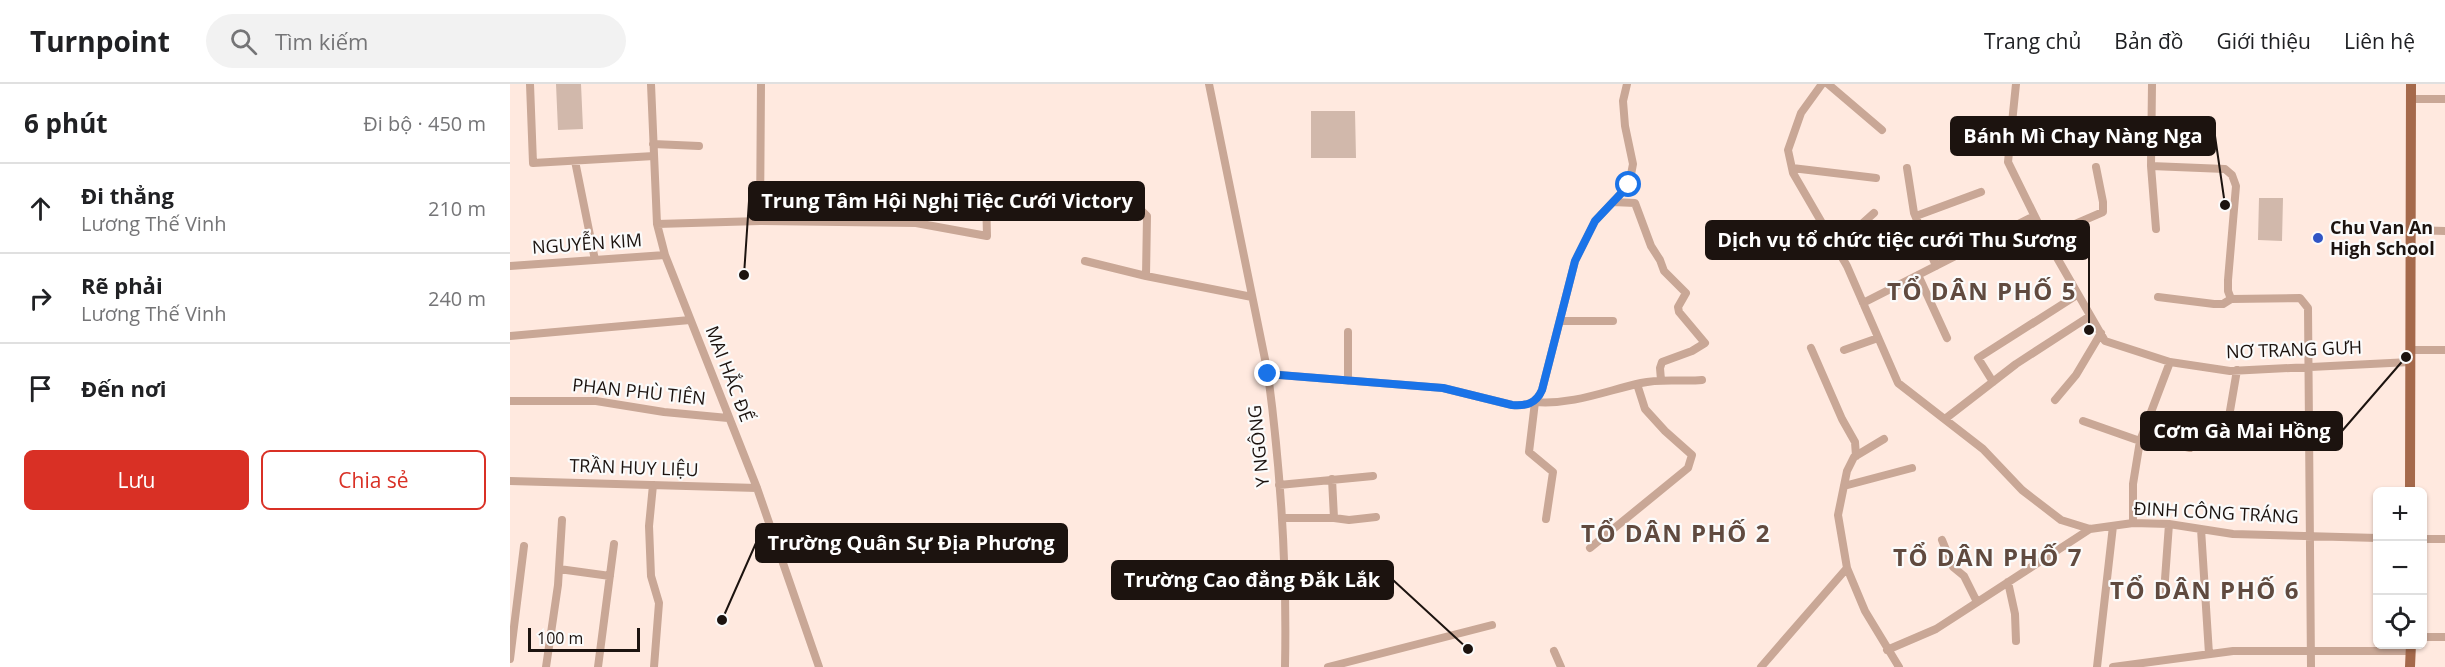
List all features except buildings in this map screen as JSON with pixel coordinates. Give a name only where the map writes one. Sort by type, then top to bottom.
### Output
[{"type":"main road","points":[[2410,487],[2411,84]]},
{"type":"main road","points":[[2410,649],[2410,667]]},
{"type":"street","points":[[530,84],[533,163],[654,156]]},
{"type":"street","name":"MAI HẮC ĐẾ","points":[[651,84],[657,224],[665,255],[757,488],[819,667]]},
{"type":"street","points":[[760,221],[761,84]]},
{"type":"street","name":"Y NGÔNG","points":[[1209,84],[1268,374],[1286,556],[1286,667]]},
{"type":"street","points":[[1546,519],[1552,472],[1529,452],[1535,402],[1542,390],[1575,261],[1595,221],[1629,185],[1633,164],[1625,126],[1623,101],[1627,84]]},
{"type":"street","name":"ĐINH CÔNG TRÁNG","points":[[1822,84],[1801,112],[1788,150],[1792,168],[1847,266],[1898,383],[1983,449],[2022,490],[2061,520],[2090,529],[2133,523],[2169,524],[2233,534],[2373,538]]},
{"type":"street","points":[[1828,84],[1882,130]]},
{"type":"street","name":"NƠ TRANG GƯH","points":[[2016,84],[2008,162],[2045,237],[2106,341],[2170,362],[2237,370],[2410,362]]},
{"type":"street","points":[[2151,84],[2151,166],[2156,229]]},
{"type":"street","points":[[2411,99],[2445,99]]},
{"type":"street","points":[[653,144],[699,146]]},
{"type":"street","points":[[575,161],[595,260]]},
{"type":"street","points":[[2151,166],[2225,169],[2232,175],[2236,186],[2228,280],[2228,291],[2231,298]]},
{"type":"street","points":[[2045,237],[2103,212],[2097,167]]},
{"type":"street","points":[[1792,168],[1876,178]]},
{"type":"street","points":[[1907,168],[1916,216],[1936,266]]},
{"type":"street","points":[[1916,216],[1981,192]]},
{"type":"street","points":[[657,224],[760,221],[916,223],[987,236],[987,196]]},
{"type":"street","points":[[1613,202],[1635,203],[1651,246],[1664,271],[1686,293],[1678,307],[1679,312],[1705,343],[1698,349],[1662,362],[1661,380]]},
{"type":"street","points":[[1072,206],[1142,212],[1147,216],[1146,276]]},
{"type":"street","points":[[1835,245],[1874,213]]},
{"type":"street","points":[[1863,303],[2034,216]]},
{"type":"street","points":[[2411,230],[2445,231]]},
{"type":"street","name":"NGUYỄN KIM","points":[[510,266],[665,255]]},
{"type":"street","points":[[1085,261],[1146,276],[1252,297]]},
{"type":"street","points":[[1918,275],[1947,338]]},
{"type":"street","points":[[1993,382],[1978,358],[2077,295]]},
{"type":"street","points":[[2158,297],[2214,304],[2223,304],[2231,298],[2300,298],[2308,308],[2311,667]]},
{"type":"street","points":[[1945,419],[2016,364],[2090,316]]},
{"type":"street","points":[[510,336],[690,320]]},
{"type":"street","points":[[1561,321],[1613,321]]},
{"type":"street","points":[[1348,332],[1348,381]]},
{"type":"street","points":[[2055,400],[2076,375],[2101,333]]},
{"type":"street","points":[[1844,350],[1878,338]]},
{"type":"street","points":[[1810,348],[1855,442],[1856,456]]},
{"type":"street","points":[[2410,350],[2445,350]]},
{"type":"street","points":[[2133,523],[2133,484],[2141,439],[2170,362]]},
{"type":"street","points":[[2225,440],[2237,370]]},
{"type":"street","points":[[1268,374],[1443,388],[1523,406],[1535,402],[1550,403],[1588,399],[1637,384],[1661,380],[1702,380]]},
{"type":"street","points":[[1590,548],[1688,468],[1692,455],[1645,409],[1637,384]]},
{"type":"street","name":"PHAN PHÙ TIÊN","points":[[510,401],[596,401],[664,412],[728,418]]},
{"type":"street","points":[[2083,421],[2141,439],[2190,448]]},
{"type":"street","points":[[1884,439],[1856,456],[1847,471],[1838,515],[1847,568],[1865,611],[1899,667]]},
{"type":"street","points":[[1844,486],[1912,468]]},
{"type":"street","points":[[1279,485],[1373,476]]},
{"type":"street","points":[[1332,479],[1334,519]]},
{"type":"street","name":"TRẦN HUY LIỆU","points":[[510,481],[757,488]]},
{"type":"street","points":[[653,485],[649,526],[651,576],[659,603],[654,667]]},
{"type":"street","points":[[1282,518],[1349,520],[1376,517]]},
{"type":"street","points":[[546,667],[559,569],[562,520]]},
{"type":"street","points":[[2164,593],[2169,524]]},
{"type":"street","points":[[2097,667],[2113,526]]},
{"type":"street","points":[[1887,650],[1936,629],[2090,529]]},
{"type":"street","points":[[2201,529],[2209,654]]},
{"type":"street","points":[[2427,539],[2445,539]]},
{"type":"street","points":[[1942,540],[1953,567],[1964,576],[1977,602]]},
{"type":"street","points":[[598,667],[614,544]]},
{"type":"street","points":[[510,659],[524,546]]},
{"type":"street","points":[[1761,667],[1847,568]]},
{"type":"street","points":[[559,569],[609,576]]},
{"type":"street","points":[[2008,582],[2015,614],[2016,641]]},
{"type":"street","points":[[1328,667],[1492,625]]},
{"type":"street","points":[[2427,637],[2445,637]]},
{"type":"street","points":[[2113,667],[2233,651],[2377,649]]},
{"type":"street","points":[[1554,651],[1561,667]]},
{"type":"street","points":[[2188,657],[2190,667]]},
{"type":"shaded area","points":[[556,84],[581,84],[583,129],[558,130]]},
{"type":"shaded area","points":[[1311,111],[1355,111],[1356,158],[1311,158]]},
{"type":"shaded area","points":[[2259,198],[2283,198],[2282,241],[2258,240]]},
{"type":"place","name":"Bánh Mì Chay Nàng Nga","points":[[2225,205]]},
{"type":"place","name":"Chu Van An High School","points":[[2318,238]]},
{"type":"place","name":"Trung Tâm Hội Nghị Tiệc Cưới Victory","points":[[744,275]]},
{"type":"place","name":"Dịch vụ tổ chức tiệc cưới Thu Sương","points":[[2089,330]]},
{"type":"place","name":"Cơm Gà Mai Hồng","points":[[2406,357]]},
{"type":"place","name":"Trường Quân Sự Địa Phương","points":[[722,620]]},
{"type":"place","name":"Trường Cao đẳng Đắk Lắk","points":[[1468,649]]},
{"type":"district","name":"TỔ DÂN PHỐ 5","points":[[1982,292]]},
{"type":"district","name":"TỔ DÂN PHỐ 2","points":[[1676,534]]},
{"type":"district","name":"TỔ DÂN PHỐ 7","points":[[1988,558]]},
{"type":"district","name":"TỔ DÂN PHỐ 6","points":[[2205,591]]},
{"type":"route","points":[[1268,374],[1388,386],[1443,388],[1492,402],[1512,405],[1523,406],[1535,402],[1542,390],[1575,261],[1595,221],[1629,185]]}]
